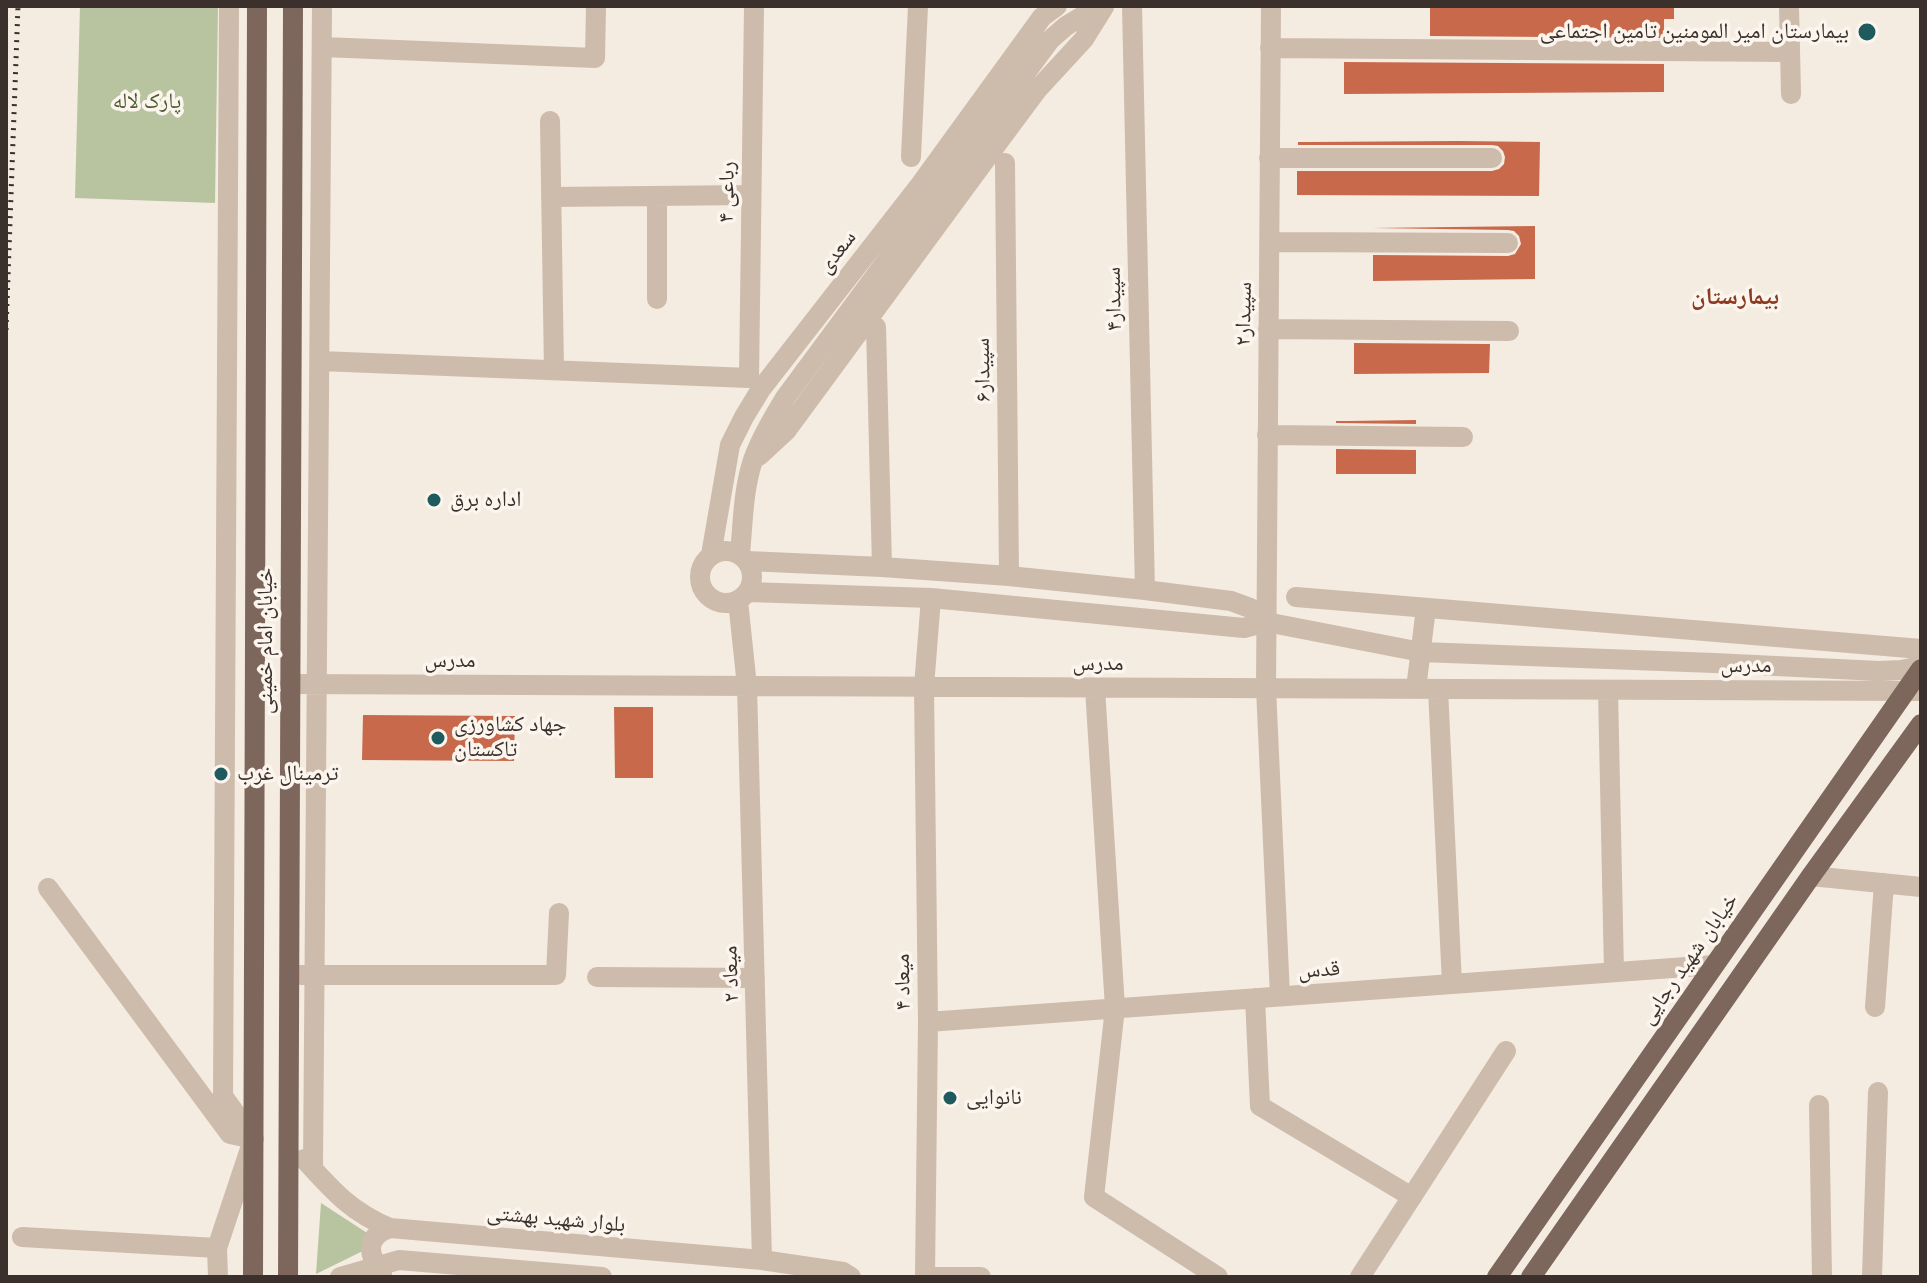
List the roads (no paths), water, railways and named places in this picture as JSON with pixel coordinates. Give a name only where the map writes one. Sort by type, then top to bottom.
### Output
[{"type":"main road","name":"خیابان امام خمینی","points":[[253,1277],[257,6]]},
{"type":"main road","name":"خیابان امام خمینی","points":[[288,1277],[293,6]]},
{"type":"main road","name":"خیابان شهید رجایی","points":[[1497,1277],[1714,965],[1914,691],[1921,667]]},
{"type":"main road","points":[[255,685],[290,684]]},
{"type":"main road","points":[[1531,1277],[1921,724]]},
{"type":"main road","points":[[254,1139],[288,1141]]},
{"type":"street","points":[[229,6],[223,1096],[254,1139]]},
{"type":"street","points":[[313,1168],[322,6]]},
{"type":"street","points":[[323,47],[595,58],[596,6]]},
{"type":"street","name":"رباعی ۴","points":[[554,370],[749,378],[754,6]]},
{"type":"street","points":[[911,157],[918,6]]},
{"type":"street","name":"سعدی","points":[[711,555],[730,445],[749,407],[779,364],[920,185],[1042,17],[1057,6]]},
{"type":"street","name":"سعدی","points":[[743,558],[745,494],[753,461],[769,424],[785,398],[1050,40],[1066,26],[1102,6]]},
{"type":"street","name":"سپیدار۴","points":[[1132,6],[1145,590]]},
{"type":"street","name":"سپیدار۲","points":[[1271,6],[1266,688],[1280,996]]},
{"type":"street","points":[[1789,6],[1791,94]]},
{"type":"street","points":[[1270,48],[1790,52]]},
{"type":"street","points":[[320,361],[554,370],[550,121]]},
{"type":"street","points":[[1269,158],[1492,158]]},
{"type":"street","name":"سپیدار۶","points":[[1005,163],[1009,576]]},
{"type":"street","points":[[551,197],[751,195]]},
{"type":"street","points":[[657,196],[657,299]]},
{"type":"street","points":[[1269,242],[1508,243]]},
{"type":"street","points":[[876,327],[882,567]]},
{"type":"street","points":[[1268,329],[1509,331]]},
{"type":"street","points":[[1267,435],[1463,437]]},
{"type":"street","points":[[747,686],[743,596],[753,578],[750,565],[727,550],[711,555],[700,567],[699,584],[707,598],[722,604],[743,596],[931,598],[1244,628],[1266,622]]},
{"type":"street","points":[[743,558],[1009,576],[1145,590],[1231,601],[1250,608],[1266,622]]},
{"type":"street","points":[[1296,597],[1921,649]]},
{"type":"street","name":"میعاد ۴","points":[[925,1277],[928,1022],[924,687],[931,598]]},
{"type":"street","points":[[1416,689],[1426,608]]},
{"type":"street","name":"مدرس","points":[[1266,622],[1421,652],[1879,671],[1921,667]]},
{"type":"street","points":[[1747,690],[1748,635]]},
{"type":"street","name":"مدرس","points":[[290,684],[1914,691]]},
{"type":"street","name":"میعاد ۲","points":[[747,686],[762,1260]]},
{"type":"street","points":[[1095,688],[1115,1008],[1094,1197],[1218,1277]]},
{"type":"street","points":[[1438,689],[1452,984]]},
{"type":"street","points":[[1608,690],[1614,972]]},
{"type":"street","points":[[290,792],[316,793]]},
{"type":"street","points":[[1811,876],[1921,887]]},
{"type":"street","points":[[1875,1007],[1884,883]]},
{"type":"street","points":[[48,888],[230,1134],[254,1139]]},
{"type":"street","points":[[289,975],[556,975],[559,913]]},
{"type":"street","name":"قدس","points":[[928,1022],[1714,965]]},
{"type":"street","points":[[597,977],[755,978]]},
{"type":"street","points":[[1255,998],[1260,1106],[1412,1197]]},
{"type":"street","points":[[1360,1277],[1506,1051]]},
{"type":"street","points":[[1872,1277],[1878,1092]]},
{"type":"street","points":[[1819,1105],[1822,1277]]},
{"type":"street","points":[[218,1277],[217,1248],[254,1139]]},
{"type":"street","name":"بلوار شهید بهشتی","points":[[288,1141],[335,1194],[371,1220],[390,1228],[762,1260],[843,1272],[851,1277]]},
{"type":"street","points":[[378,1273],[370,1247],[374,1238],[390,1228]]},
{"type":"street","points":[[22,1237],[217,1248]]},
{"type":"street","points":[[340,1277],[378,1273],[399,1260],[602,1277]]},
{"type":"street","points":[[925,1277],[981,1277]]},
{"type":"railway","points":[[6,330],[18,6]]},
{"type":"place","name":"بیمارستان امیر المومنین تامین اجتماعی","points":[[1867,32]]},
{"type":"place","name":"اداره برق","points":[[434,500]]},
{"type":"place","name":"جهاد کشاورزی تاکستان","points":[[438,738]]},
{"type":"place","name":"ترمینال غرب","points":[[221,774]]},
{"type":"place","name":"نانوایی","points":[[950,1098]]},
{"type":"district","name":"بیمارستان","points":[[1735,297]]},
{"type":"park label","name":"پارک لاله","points":[[147,102]]}]
